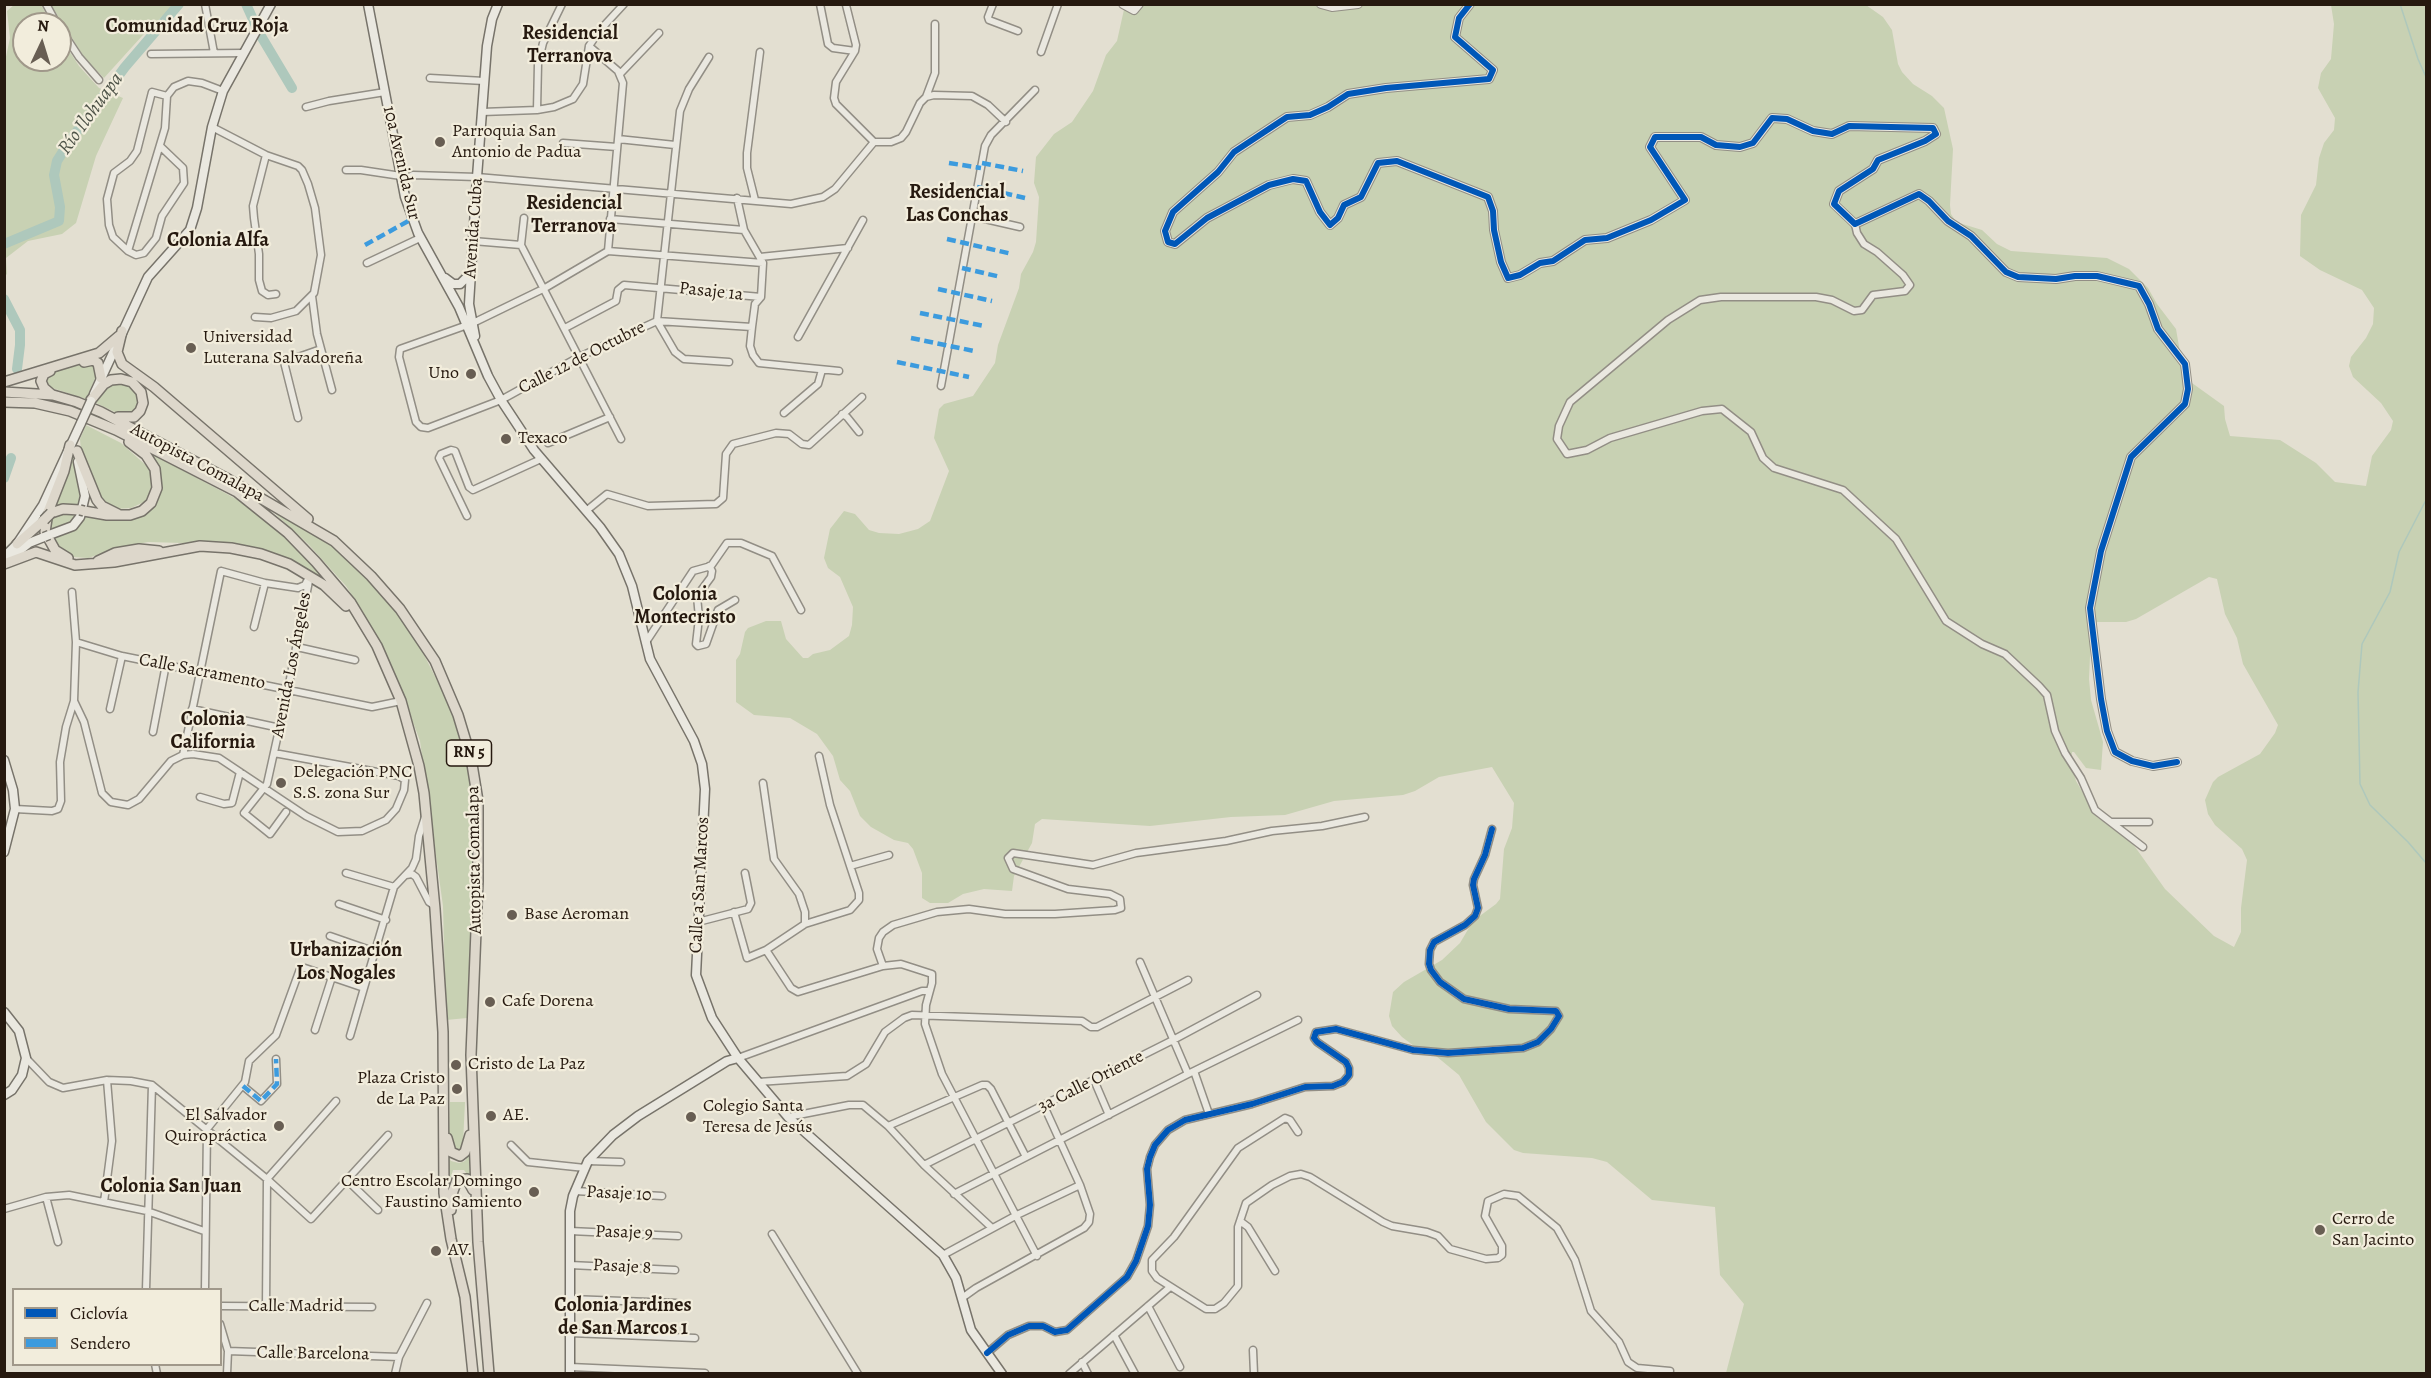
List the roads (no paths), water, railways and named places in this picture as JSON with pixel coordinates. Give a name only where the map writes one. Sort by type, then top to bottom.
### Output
[{"type":"highway","points":[[4,382],[99,353],[109,346],[122,331]]},
{"type":"highway","points":[[122,331],[117,352],[122,363],[154,387],[334,541]]},
{"type":"highway","points":[[53,395],[44,388],[41,381],[47,372],[93,360],[100,365],[101,378]]},
{"type":"highway","points":[[91,400],[104,384],[114,379],[128,380],[139,388],[143,403],[137,415],[100,417]]},
{"type":"highway","name":"Autopista Comalapa","points":[[4,392],[53,395],[77,402],[256,506],[288,533],[316,562],[351,603],[377,646],[400,701],[419,766],[426,815],[435,906],[443,1032],[442,1169],[451,1239],[465,1296],[473,1374]]},
{"type":"highway","name":"Autopista Comalapa","points":[[4,402],[51,405],[100,417],[226,478],[334,541],[376,582],[418,634],[435,661],[447,686],[471,758],[478,801],[479,835],[472,1047],[473,1127],[479,1269],[489,1374]]},
{"type":"highway","points":[[17,544],[47,516],[63,509],[123,515],[138,513],[151,503],[157,488],[156,473],[151,462],[141,450],[100,417]]},
{"type":"highway","points":[[73,448],[97,500],[109,511],[123,515]]},
{"type":"highway","points":[[73,448],[48,512],[45,532],[50,543],[63,556],[74,560],[98,561],[200,546],[231,548],[283,561],[310,576],[340,600],[377,646]]},
{"type":"highway","points":[[98,561],[115,553],[139,549],[165,552]]},
{"type":"highway","points":[[4,563],[36,552],[73,565],[114,562],[150,554]]},
{"type":"highway","points":[[444,1121],[449,1147],[455,1155],[460,1156],[465,1152],[473,1127]]},
{"type":"highway","points":[[451,1239],[452,1194],[454,1185],[460,1178],[467,1179],[471,1183],[477,1216]]},
{"type":"main road","points":[[4,557],[17,544],[43,505],[73,448],[91,400],[148,277],[190,230],[223,91],[264,21],[271,4]]},
{"type":"main road","name":"10a Avenida Sur","points":[[368,4],[370,25],[411,217],[420,238],[470,324]]},
{"type":"main road","name":"Avenida Cuba","points":[[476,345],[470,324],[469,304],[477,177],[489,28],[498,4]]},
{"type":"main road","points":[[442,276],[453,284],[460,284],[471,273]]},
{"type":"main road","name":"Calle a San Marcos","points":[[476,345],[488,376],[501,400],[541,459],[586,510],[620,554],[632,585],[650,659],[662,684],[688,726],[702,764],[705,807],[695,965],[700,990],[712,1018],[738,1058],[788,1117],[943,1255],[951,1268],[971,1330],[1002,1374]]},
{"type":"main road","points":[[4,563],[29,543],[73,526],[80,517],[85,492],[73,448]]},
{"type":"main road","points":[[4,760],[13,790],[15,809],[12,829],[4,852]]},
{"type":"main road","points":[[4,1012],[19,1032],[26,1058],[22,1075],[12,1090],[4,1095]]},
{"type":"main road","points":[[570,1370],[570,1211],[575,1191],[586,1165],[613,1135],[638,1116],[715,1068],[738,1058]]},
{"type":"street","points":[[205,4],[214,53]]},
{"type":"street","points":[[537,110],[538,64],[543,43],[562,4]]},
{"type":"street","points":[[482,112],[537,110],[567,103],[578,94],[583,84],[589,46],[624,4]]},
{"type":"street","points":[[820,4],[828,44],[833,48],[855,51]]},
{"type":"street","points":[[993,4],[989,20],[1018,31]]},
{"type":"street","points":[[1123,4],[1134,10],[1139,4]]},
{"type":"street","points":[[1321,4],[1332,7],[1358,4]]},
{"type":"street","points":[[1470,4],[1459,18],[1455,37],[1493,70],[1489,79],[1386,88],[1348,94],[1310,115],[1287,117],[1234,152],[1218,172],[1173,212],[1165,231],[1168,242],[1175,244],[1207,218],[1269,185],[1293,179],[1306,181],[1320,212],[1330,225],[1338,218],[1344,206],[1361,197],[1378,164],[1397,161],[1488,197],[1494,211],[1494,230],[1508,278],[1520,275],[1540,263],[1553,261],[1585,240],[1607,238],[1651,220],[1684,200],[1650,147],[1655,137],[1701,137],[1716,145],[1740,147],[1753,143],[1772,118],[1787,119],[1801,127],[1832,134],[1849,126],[1933,128],[1936,134],[1925,141],[1878,160],[1874,169],[1839,191],[1834,204],[1855,224],[1857,233],[1864,244],[1877,252],[1903,275],[1910,285],[1905,291],[1873,295],[1862,310],[1854,311],[1832,300],[1816,297],[1721,297],[1700,300],[1668,320],[1570,402],[1559,426],[1557,440],[1567,454],[1587,450],[1610,438],[1702,411],[1722,409],[1751,432],[1763,459],[1774,468],[1843,490],[1896,539],[1946,621],[1982,644],[2005,654],[2047,695],[2055,731],[2065,753],[2081,778],[2095,810],[2143,847]]},
{"type":"street","points":[[1041,52],[1055,5]]},
{"type":"street","points":[[846,6],[855,38],[855,51],[836,82],[834,98],[836,104],[874,142],[891,142],[901,138],[920,103],[926,97],[935,73],[935,24]]},
{"type":"street","points":[[620,74],[659,33]]},
{"type":"street","points":[[72,46],[99,80]]},
{"type":"street","points":[[589,46],[620,74],[623,83],[608,250]]},
{"type":"street","points":[[756,200],[747,168],[747,153],[760,52]]},
{"type":"street","points":[[151,54],[244,53]]},
{"type":"street","name":"Calle 12 de Octubre","points":[[470,324],[400,349],[399,357],[416,422],[421,427],[428,428],[501,400],[579,357],[657,321],[669,193],[680,111],[683,101],[709,57]]},
{"type":"street","points":[[430,78],[484,81]]},
{"type":"street","points":[[128,251],[165,128],[167,96],[174,87],[188,81],[202,83],[223,91]]},
{"type":"street","points":[[940,386],[985,146],[991,135],[1035,90]]},
{"type":"street","points":[[306,107],[343,98],[385,92]]},
{"type":"street","points":[[160,146],[183,168],[184,183],[162,216],[156,238],[144,253],[136,255],[113,237],[106,199],[114,173],[130,161],[137,151],[152,93],[167,96]]},
{"type":"street","points":[[926,97],[944,94],[972,96],[988,105],[1006,122]]},
{"type":"street","points":[[213,127],[266,155],[298,166],[302,170],[308,184],[321,243],[318,275],[312,296],[321,350],[332,390]]},
{"type":"street","points":[[618,139],[675,145]]},
{"type":"street","points":[[346,170],[369,171],[402,179],[413,175],[477,177],[790,204],[823,197],[835,189],[874,142]]},
{"type":"street","points":[[563,143],[617,147]]},
{"type":"street","points":[[266,155],[253,206],[259,254],[259,280],[262,291],[268,295],[276,294]]},
{"type":"street","points":[[1855,224],[1919,194],[1948,221],[1971,236],[2006,272],[2018,278],[2056,279],[2097,276],[2139,285],[2149,303],[2158,328],[2185,364],[2188,389],[2185,404],[2131,457],[2101,551],[2090,608],[2107,731],[2115,752],[2132,762],[2153,766],[2177,762]]},
{"type":"street","points":[[737,198],[744,230],[762,260],[761,297],[755,304],[750,346],[759,363],[839,371]]},
{"type":"street","points":[[972,216],[1020,227]]},
{"type":"street","points":[[524,218],[521,245],[621,439]]},
{"type":"street","points":[[610,219],[744,230]]},
{"type":"street","points":[[798,337],[863,220]]},
{"type":"street","points":[[367,263],[420,238]]},
{"type":"street","points":[[473,241],[521,245]]},
{"type":"street","points":[[470,324],[545,288],[608,250],[663,256],[762,260],[848,248]]},
{"type":"street","name":"Pasaje 1a","points":[[565,328],[616,301],[618,290],[624,285],[761,297]]},
{"type":"street","points":[[255,317],[271,318],[296,311],[312,296]]},
{"type":"street","points":[[657,321],[752,327]]},
{"type":"street","points":[[657,321],[675,352],[684,359],[729,362]]},
{"type":"street","points":[[298,418],[284,362],[321,350]]},
{"type":"street","points":[[784,413],[818,384],[822,370]]},
{"type":"street","points":[[586,510],[607,494],[648,506],[716,504],[723,498],[726,454],[733,444],[776,433],[789,434],[802,444],[809,445],[862,397]]},
{"type":"street","points":[[843,414],[859,432]]},
{"type":"street","points":[[548,443],[610,417]]},
{"type":"street","points":[[467,516],[439,458],[441,454],[451,450],[455,452],[473,490],[541,459]]},
{"type":"street","points":[[646,642],[691,574],[700,568],[709,566],[722,546],[733,542],[772,556],[801,610]]},
{"type":"street","points":[[709,566],[712,571],[711,577],[697,596],[699,618],[696,644],[698,646],[706,644],[718,610],[735,600]]},
{"type":"street","name":"Avenida Los Ángeles","points":[[183,755],[221,571],[265,583],[298,588],[304,585],[310,576]]},
{"type":"street","name":"Avenida Los Ángeles","points":[[286,812],[270,834],[244,813],[267,784],[310,576]]},
{"type":"street","points":[[254,627],[265,583]]},
{"type":"street","points":[[15,809],[52,811],[58,809],[61,801],[60,762],[66,727],[74,701],[76,642],[72,592]]},
{"type":"street","name":"Calle Sacramento","points":[[76,642],[122,656],[372,707],[400,701]]},
{"type":"street","points":[[297,647],[355,660]]},
{"type":"street","points":[[110,709],[122,656]]},
{"type":"street","points":[[153,732],[166,664]]},
{"type":"street","points":[[74,701],[84,722],[102,794],[111,802],[128,805],[139,799],[171,761],[183,755],[219,758],[263,788],[338,832],[372,828],[386,820],[401,798],[405,780],[399,776],[274,753]]},
{"type":"street","points":[[192,709],[280,728]]},
{"type":"street","points":[[734,912],[745,957],[752,957],[805,924],[855,906],[859,900],[859,893],[830,805],[819,756]]},
{"type":"street","points":[[200,797],[224,804],[232,802],[240,772]]},
{"type":"street","points":[[763,783],[774,859],[799,894],[805,912],[805,924]]},
{"type":"street","points":[[350,1036],[386,921],[394,887],[406,875],[416,859],[418,836],[426,815]]},
{"type":"street","points":[[883,966],[877,949],[883,932],[893,925],[937,912],[969,909],[1005,914],[1055,914],[1120,908],[1120,899],[1110,894],[1068,889],[1013,869],[1008,858],[1013,853],[1093,865],[1136,853],[1365,818]]},
{"type":"street","points":[[2110,822],[2149,822]]},
{"type":"street","points":[[987,1353],[1008,1335],[1029,1326],[1043,1326],[1055,1332],[1067,1330],[1127,1277],[1136,1261],[1148,1226],[1150,1205],[1147,1169],[1155,1145],[1168,1130],[1176,1124],[1305,1087],[1333,1086],[1343,1082],[1349,1075],[1349,1068],[1341,1057],[1314,1038],[1316,1032],[1336,1029],[1413,1050],[1448,1053],[1523,1048],[1538,1042],[1551,1029],[1559,1016],[1556,1011],[1509,1009],[1464,999],[1440,982],[1431,970],[1428,957],[1434,942],[1465,925],[1475,916],[1478,908],[1473,885],[1474,879],[1485,855],[1492,828]]},
{"type":"street","points":[[849,866],[889,855]]},
{"type":"street","points":[[346,873],[394,887]]},
{"type":"street","points":[[698,922],[750,906],[745,873]]},
{"type":"street","points":[[406,875],[412,874],[416,877],[429,902],[435,906]]},
{"type":"street","points":[[339,904],[386,921]]},
{"type":"street","points":[[330,936],[376,952]]},
{"type":"street","points":[[766,950],[791,988],[798,992],[883,966],[901,964],[932,974],[933,983],[929,991],[925,1024],[942,1074],[1037,1256]]},
{"type":"street","points":[[1140,962],[1173,1040],[1191,1072],[1209,1114]]},
{"type":"street","points":[[205,1288],[207,1129],[242,1088],[249,1061],[276,1035],[300,969],[305,968],[364,988]]},
{"type":"street","points":[[315,1030],[332,977]]},
{"type":"street","points":[[758,1082],[847,1076],[866,1064],[885,1032],[904,1018],[919,1014],[1082,1021],[1094,1028],[1188,980]]},
{"type":"street","points":[[738,1058],[912,994],[929,991]]},
{"type":"street","name":"3a Calle Oriente","points":[[924,1165],[1044,1106],[1257,995]]},
{"type":"street","points":[[954,1194],[1191,1072],[1298,1020]]},
{"type":"street","points":[[26,1058],[55,1086],[63,1088],[107,1080],[152,1085],[312,1219],[388,1135]]},
{"type":"street","points":[[242,1088],[261,1101],[277,1084],[276,1059]]},
{"type":"street","points":[[104,1202],[112,1141],[107,1080]]},
{"type":"street","points":[[1094,1080],[1109,1115]]},
{"type":"street","points":[[146,1288],[152,1085]]},
{"type":"street","points":[[888,1126],[955,1096],[987,1085],[992,1089],[1026,1157]]},
{"type":"street","points":[[266,1307],[267,1179],[336,1101]]},
{"type":"street","points":[[788,1117],[859,1104],[871,1110],[924,1165],[992,1228]]},
{"type":"street","points":[[962,1298],[975,1288],[1088,1226],[1090,1214],[1080,1185],[1044,1106]]},
{"type":"street","points":[[1298,1132],[1290,1120],[1285,1118],[1238,1148],[1190,1215],[1152,1260],[1152,1271],[1156,1278],[1206,1309],[1215,1309],[1224,1303],[1238,1286],[1237,1246],[1240,1221],[1246,1203],[1281,1180],[1301,1174],[1310,1177],[1392,1226],[1438,1236],[1450,1249],[1470,1255],[1498,1258],[1502,1255],[1502,1246],[1485,1216],[1488,1201],[1504,1194],[1518,1196],[1557,1227],[1575,1260],[1591,1311],[1618,1342],[1628,1362],[1637,1368],[1670,1371]]},
{"type":"street","points":[[511,1145],[528,1162],[586,1165],[621,1162]]},
{"type":"street","points":[[347,1180],[378,1210]]},
{"type":"street","points":[[943,1255],[1017,1215],[1080,1185]]},
{"type":"street","name":"Pasaje 10","points":[[575,1191],[662,1196]]},
{"type":"street","points":[[4,1209],[46,1197],[69,1195],[147,1211],[204,1231]]},
{"type":"street","points":[[46,1197],[58,1242]]},
{"type":"street","points":[[1240,1221],[1248,1227],[1275,1271]]},
{"type":"street","name":"Pasaje 9","points":[[570,1231],[678,1236]]},
{"type":"street","points":[[772,1234],[858,1374]]},
{"type":"street","name":"Pasaje 8","points":[[570,1265],[675,1270]]},
{"type":"street","points":[[1069,1374],[1169,1288]]},
{"type":"street","points":[[570,1299],[676,1303]]},
{"type":"street","points":[[395,1374],[399,1357],[427,1303]]},
{"type":"street","name":"Calle Madrid","points":[[222,1306],[372,1307]]},
{"type":"street","points":[[1148,1306],[1180,1367]]},
{"type":"street","points":[[222,1331],[228,1351],[227,1374]]},
{"type":"street","points":[[570,1333],[695,1338]]},
{"type":"street","points":[[1114,1335],[1135,1374]]},
{"type":"street","points":[[1253,1350],[1254,1374]]},
{"type":"street","name":"Calle Barcelona","points":[[228,1351],[399,1357]]},
{"type":"street","points":[[1082,1362],[1088,1374]]},
{"type":"street","points":[[570,1370],[705,1373]]},
{"type":"waterway","name":"Río Ilohuapa","points":[[4,244],[59,221],[60,207],[54,175],[57,161],[125,67],[179,4]]},
{"type":"waterway","points":[[246,4],[256,26]]},
{"type":"waterway","points":[[2400,4],[2426,77]]},
{"type":"waterway","points":[[261,36],[292,88]]},
{"type":"waterway","name":"Río Ilohuapa","points":[[4,299],[20,330],[17,369]]},
{"type":"waterway","name":"Río Ilohuapa","points":[[4,478],[11,458]]},
{"type":"waterway","points":[[2426,500],[2399,552],[2390,592],[2362,644],[2358,692],[2360,784],[2370,805],[2426,863]]},
{"type":"place","name":"Parroquia San Antonio de Padua","points":[[440,142]]},
{"type":"place","name":"Universidad Luterana Salvadoreña","points":[[191,348]]},
{"type":"place","name":"Uno","points":[[471,374]]},
{"type":"place","name":"Texaco","points":[[506,439]]},
{"type":"place","name":"Delegación PNC S.S. zona Sur","points":[[281,783]]},
{"type":"place","name":"Base Aeroman","points":[[512,915]]},
{"type":"place","name":"Cafe Dorena","points":[[490,1002]]},
{"type":"place","name":"Cristo de La Paz","points":[[456,1065]]},
{"type":"place","name":"Plaza Cristo de La Paz","points":[[457,1089]]},
{"type":"place","name":"AE.","points":[[491,1116]]},
{"type":"place","name":"Colegio Santa Teresa de Jesús","points":[[691,1117]]},
{"type":"place","name":"El Salvador Quiropráctica","points":[[279,1126]]},
{"type":"place","name":"Centro Escolar Domingo Faustino Samiento","points":[[534,1192]]},
{"type":"place","name":"Cerro de San Jacinto","points":[[2320,1230]]},
{"type":"place","name":"AV.","points":[[436,1251]]},
{"type":"district","name":"Comunidad Cruz Roja","points":[[197,27]]},
{"type":"district","name":"Residencial Terranova","points":[[570,46]]},
{"type":"district","name":"Residencial Las Conchas","points":[[957,204]]},
{"type":"district","name":"Residencial Terranova","points":[[574,216]]},
{"type":"district","name":"Colonia Alfa","points":[[218,241]]},
{"type":"district","name":"Colonia Montecristo","points":[[685,606]]},
{"type":"district","name":"Colonia California","points":[[213,732]]},
{"type":"district","name":"Urbanización Los Nogales","points":[[346,962]]},
{"type":"district","name":"Colonia San Juan","points":[[171,1187]]},
{"type":"district","name":"Colonia Jardines de San Marcos 1","points":[[623,1318]]}]
